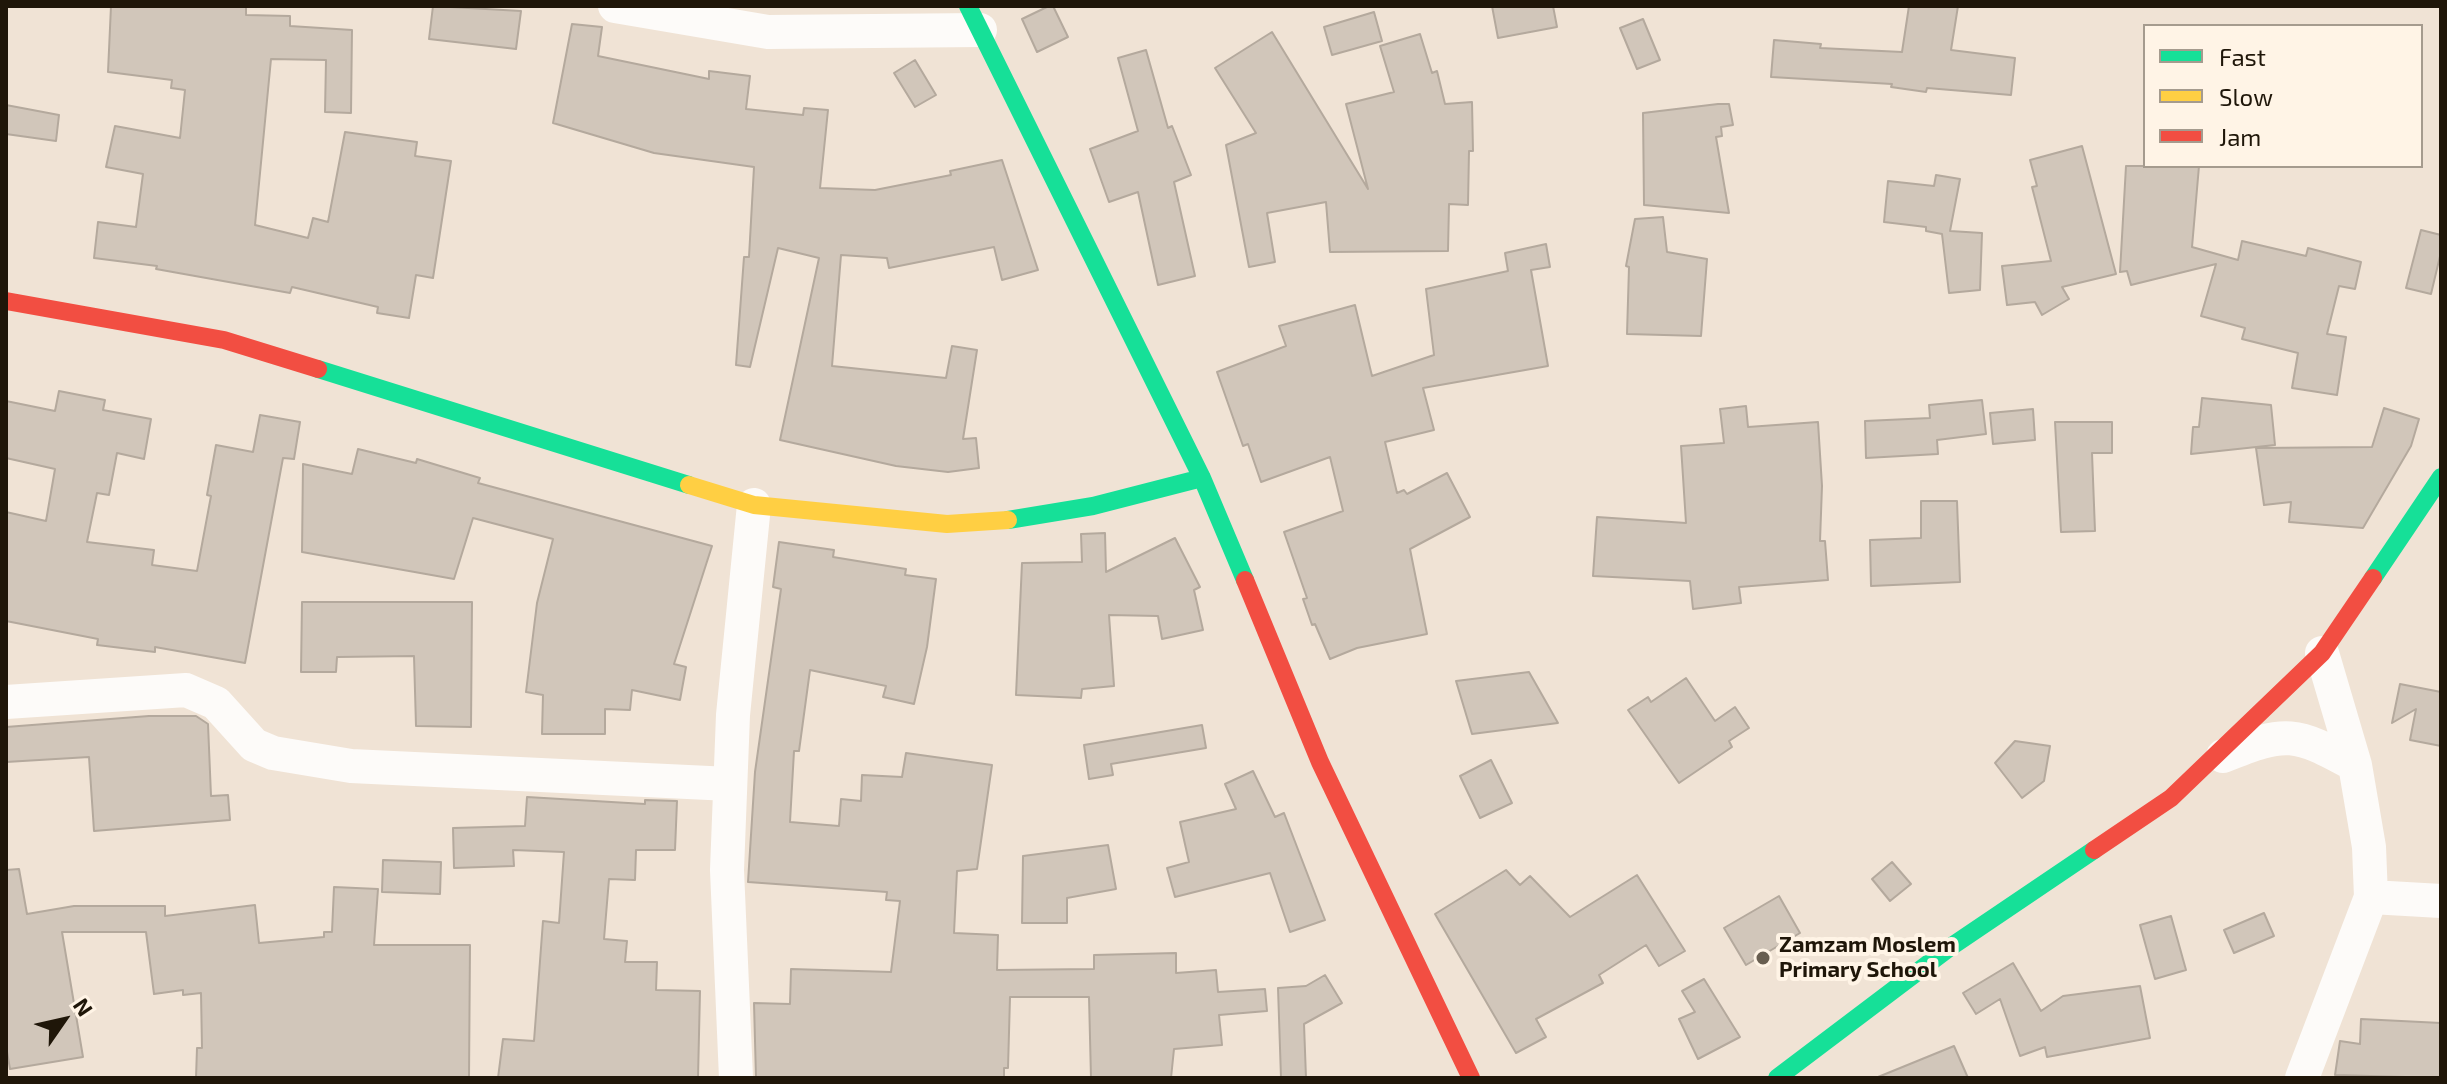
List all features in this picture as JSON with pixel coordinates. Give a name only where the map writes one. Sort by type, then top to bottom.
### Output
[{"type":"street","points":[[615,6],[768,32],[974,18],[1202,478],[1320,762],[1471,1078]]},
{"type":"street","points":[[6,301],[224,340],[754,505],[947,524],[1022,519],[1093,506],[1202,478]]},
{"type":"street","points":[[1777,1078],[1949,948],[2171,798],[2322,653],[2440,480]]},
{"type":"street","points":[[736,1078],[727,870],[733,715],[754,505]]},
{"type":"street","points":[[2302,1078],[2371,897],[2369,847],[2355,765],[2322,653]]},
{"type":"street","points":[[6,702],[186,690],[216,703],[254,745],[273,753],[336,764],[730,784]]},
{"type":"street","points":[[2208,762],[2269,737],[2306,738],[2355,765]]},
{"type":"street","points":[[2371,897],[2441,901]]},
{"type":"building","points":[[111,6],[246,6],[246,15],[290,16],[290,26],[352,30],[351,113],[325,112],[326,60],[271,59],[255,225],[308,238],[313,218],[328,222],[345,132],[417,142],[415,156],[451,161],[433,278],[416,275],[409,318],[377,313],[378,307],[292,287],[290,293],[156,269],[157,266],[94,258],[98,222],[136,227],[143,174],[106,167],[115,126],[180,138],[185,90],[171,88],[172,80],[108,72]]},
{"type":"building","points":[[433,6],[521,11],[516,49],[429,39]]},
{"type":"building","points":[[1053,6],[1068,37],[1037,52],[1022,19]]},
{"type":"building","points":[[1492,6],[1553,6],[1557,27],[1498,38]]},
{"type":"building","points":[[1909,6],[1958,6],[1951,50],[2015,58],[2011,95],[1927,88],[1926,92],[1891,87],[1892,84],[1771,77],[1774,40],[1821,44],[1820,48],[1902,52]]},
{"type":"building","points":[[1374,12],[1382,41],[1332,55],[1324,27]]},
{"type":"building","points":[[1643,19],[1660,60],[1637,69],[1620,28]]},
{"type":"building","points":[[572,24],[602,27],[598,56],[709,79],[709,71],[750,76],[746,109],[803,115],[804,108],[828,110],[820,188],[875,190],[951,175],[950,171],[1002,160],[1038,270],[1002,280],[994,247],[889,268],[887,258],[841,255],[832,366],[946,378],[952,346],[977,350],[963,439],[976,438],[979,468],[948,472],[896,466],[780,440],[819,258],[778,248],[750,367],[736,365],[744,257],[749,257],[754,167],[654,153],[553,123]]},
{"type":"building","points":[[1272,32],[1368,189],[1346,104],[1394,92],[1380,46],[1420,34],[1432,73],[1437,71],[1445,104],[1472,102],[1473,151],[1469,151],[1468,205],[1449,204],[1448,251],[1330,252],[1326,202],[1267,213],[1275,262],[1249,267],[1226,145],[1256,133],[1215,68]]},
{"type":"building","points":[[1146,50],[1168,128],[1172,126],[1191,175],[1174,182],[1195,276],[1158,285],[1138,192],[1109,202],[1090,149],[1138,131],[1118,58]]},
{"type":"building","points":[[915,60],[936,95],[915,107],[894,73]]},
{"type":"building","points":[[1729,104],[1733,125],[1721,127],[1722,136],[1716,137],[1729,213],[1644,205],[1643,113]]},
{"type":"building","points":[[6,105],[59,115],[56,141],[6,134]]},
{"type":"building","points":[[2082,146],[2116,274],[2062,287],[2069,299],[2042,315],[2035,302],[2007,305],[2002,266],[2051,261],[2032,187],[2037,186],[2030,160]]},
{"type":"building","points":[[2126,166],[2199,168],[2192,247],[2238,260],[2242,241],[2306,256],[2308,248],[2361,262],[2355,289],[2339,286],[2327,334],[2346,337],[2337,395],[2292,388],[2298,353],[2242,339],[2245,328],[2201,316],[2216,264],[2131,285],[2127,271],[2120,272]]},
{"type":"building","points":[[1936,175],[1960,179],[1950,231],[1982,233],[1980,290],[1949,293],[1942,234],[1926,231],[1926,227],[1884,222],[1888,181],[1934,186]]},
{"type":"building","points":[[1663,217],[1667,252],[1707,259],[1701,336],[1627,334],[1629,267],[1626,266],[1635,219]]},
{"type":"building","points":[[2421,230],[2441,235],[2441,252],[2431,294],[2406,288]]},
{"type":"building","points":[[1546,244],[1550,267],[1531,270],[1548,366],[1423,388],[1434,430],[1385,442],[1397,493],[1404,490],[1407,494],[1447,473],[1470,517],[1410,549],[1427,634],[1357,648],[1330,659],[1315,624],[1312,625],[1303,599],[1307,598],[1284,532],[1343,511],[1330,457],[1261,482],[1248,444],[1243,446],[1217,372],[1286,346],[1279,326],[1355,305],[1372,376],[1434,355],[1426,289],[1508,271],[1505,253]]},
{"type":"building","points":[[59,391],[105,400],[103,410],[151,419],[144,459],[117,453],[109,495],[97,493],[87,542],[154,550],[152,565],[197,571],[211,496],[207,495],[216,445],[253,452],[260,415],[300,422],[294,459],[283,458],[245,663],[155,647],[155,652],[97,645],[98,639],[6,621],[6,512],[46,521],[55,469],[6,458],[6,401],[55,411]]},
{"type":"building","points":[[2202,398],[2271,405],[2275,445],[2191,454],[2193,427],[2199,427]]},
{"type":"building","points":[[1982,400],[1986,434],[1937,440],[1938,454],[1866,458],[1865,421],[1930,418],[1929,405]]},
{"type":"building","points":[[1746,406],[1748,427],[1818,422],[1822,486],[1820,541],[1825,541],[1828,580],[1739,587],[1741,603],[1693,609],[1690,581],[1593,576],[1597,517],[1686,523],[1681,446],[1724,443],[1720,409]]},
{"type":"building","points":[[2384,408],[2419,419],[2411,446],[2363,528],[2289,522],[2291,502],[2264,505],[2256,448],[2372,447]]},
{"type":"building","points":[[2033,409],[2035,440],[1993,444],[1990,413]]},
{"type":"building","points":[[2055,422],[2112,422],[2112,453],[2092,453],[2095,531],[2061,532]]},
{"type":"building","points":[[358,449],[416,463],[417,459],[480,478],[478,483],[712,546],[674,664],[686,667],[680,700],[632,690],[630,710],[605,709],[605,734],[542,734],[543,695],[526,692],[537,603],[553,539],[473,518],[454,579],[302,552],[303,464],[352,474]]},
{"type":"building","points":[[1921,501],[1957,501],[1960,582],[1871,586],[1870,540],[1921,538]]},
{"type":"building","points":[[1105,533],[1106,572],[1175,538],[1200,587],[1194,590],[1203,630],[1162,639],[1158,616],[1109,615],[1114,686],[1082,689],[1081,698],[1016,695],[1022,563],[1082,562],[1081,534]]},
{"type":"building","points":[[779,542],[834,550],[833,557],[906,569],[905,575],[936,579],[927,647],[914,704],[883,697],[886,686],[810,670],[799,751],[794,751],[790,822],[839,826],[841,799],[861,801],[862,775],[902,777],[906,753],[992,765],[977,869],[957,871],[954,933],[998,935],[997,970],[1094,969],[1094,955],[1176,953],[1176,973],[1216,970],[1218,992],[1265,989],[1267,1011],[1219,1015],[1222,1045],[1174,1049],[1171,1078],[1091,1078],[1089,997],[1010,997],[1008,1068],[1004,1068],[1004,1078],[756,1078],[754,1003],[790,1004],[791,969],[891,972],[900,901],[886,900],[887,892],[748,882],[755,772],[781,589],[773,587]]},
{"type":"building","points":[[302,602],[472,602],[471,727],[416,726],[414,656],[337,657],[336,672],[301,672]]},
{"type":"building","points":[[1529,672],[1558,723],[1472,734],[1456,681]]},
{"type":"building","points":[[1686,678],[1715,721],[1735,707],[1749,728],[1729,741],[1732,747],[1679,783],[1628,710],[1648,697],[1651,702]]},
{"type":"building","points":[[2400,684],[2441,692],[2441,746],[2410,740],[2416,709],[2392,723]]},
{"type":"building","points":[[149,716],[196,716],[208,724],[211,796],[228,795],[230,820],[94,831],[89,757],[6,762],[6,727]]},
{"type":"building","points":[[1202,725],[1206,748],[1111,764],[1113,775],[1089,779],[1084,745]]},
{"type":"building","points":[[2015,741],[2050,746],[2044,781],[2022,798],[1995,763]]},
{"type":"building","points":[[1491,760],[1512,803],[1480,818],[1460,776]]},
{"type":"building","points":[[1253,771],[1275,817],[1284,813],[1325,920],[1290,932],[1270,873],[1175,897],[1167,868],[1189,862],[1180,822],[1236,809],[1225,784]]},
{"type":"building","points":[[527,797],[645,804],[645,800],[677,801],[675,850],[636,850],[635,880],[609,879],[604,939],[627,941],[625,962],[657,962],[656,990],[700,991],[698,1078],[498,1078],[503,1039],[534,1041],[543,921],[559,923],[564,852],[513,850],[514,866],[454,868],[453,828],[525,826]]},
{"type":"building","points":[[1108,845],[1116,889],[1067,898],[1067,923],[1022,923],[1023,856]]},
{"type":"building","points":[[383,860],[441,862],[440,894],[382,892]]},
{"type":"building","points":[[1892,862],[1911,884],[1890,901],[1872,879]]},
{"type":"building","points":[[19,869],[27,914],[74,906],[165,906],[165,916],[255,905],[259,943],[324,937],[324,932],[332,932],[334,887],[378,889],[374,945],[470,945],[469,1078],[196,1078],[197,1048],[202,1048],[201,993],[183,995],[183,990],[154,994],[146,932],[62,932],[83,1057],[10,1069],[6,1046],[6,870]]},
{"type":"building","points":[[1506,870],[1520,885],[1530,876],[1570,917],[1637,875],[1685,951],[1659,966],[1646,945],[1599,975],[1603,983],[1536,1019],[1546,1037],[1516,1053],[1435,914]]},
{"type":"building","points":[[1779,896],[1800,933],[1746,965],[1724,928]]},
{"type":"building","points":[[2264,913],[2274,936],[2234,953],[2224,930]]},
{"type":"building","points":[[2171,916],[2186,970],[2155,979],[2140,925]]},
{"type":"building","points":[[2013,963],[2041,1011],[2063,996],[2140,986],[2150,1038],[2047,1057],[2045,1047],[2020,1056],[2000,999],[1976,1014],[1963,993]]},
{"type":"building","points":[[1325,975],[1342,1003],[1304,1024],[1306,1078],[1281,1078],[1278,988],[1306,986]]},
{"type":"building","points":[[1704,979],[1740,1037],[1698,1059],[1679,1019],[1695,1012],[1682,991]]},
{"type":"building","points":[[2361,1019],[2441,1023],[2441,1078],[2335,1075],[2340,1041],[2360,1044]]},
{"type":"building","points":[[1954,1046],[1968,1078],[1878,1078],[1878,1077]]},
{"type":"traffic: fast","points":[[968,6],[1202,478],[1245,580]]},
{"type":"traffic: fast","points":[[318,369],[689,485]]},
{"type":"traffic: fast","points":[[2373,578],[2441,477]]},
{"type":"traffic: fast","points":[[1008,520],[1093,506],[1202,478]]},
{"type":"traffic: fast","points":[[1777,1078],[1949,948],[2094,850]]},
{"type":"traffic: slow","points":[[689,485],[754,505],[947,524],[1008,520]]},
{"type":"traffic: jam","points":[[6,301],[224,340],[318,369]]},
{"type":"traffic: jam","points":[[2094,850],[2171,798],[2322,653],[2373,578]]},
{"type":"traffic: jam","points":[[1245,580],[1320,762],[1471,1078]]},
{"type":"place","name":"Zamzam Moslem Primary School","points":[[1763,958]]}]
